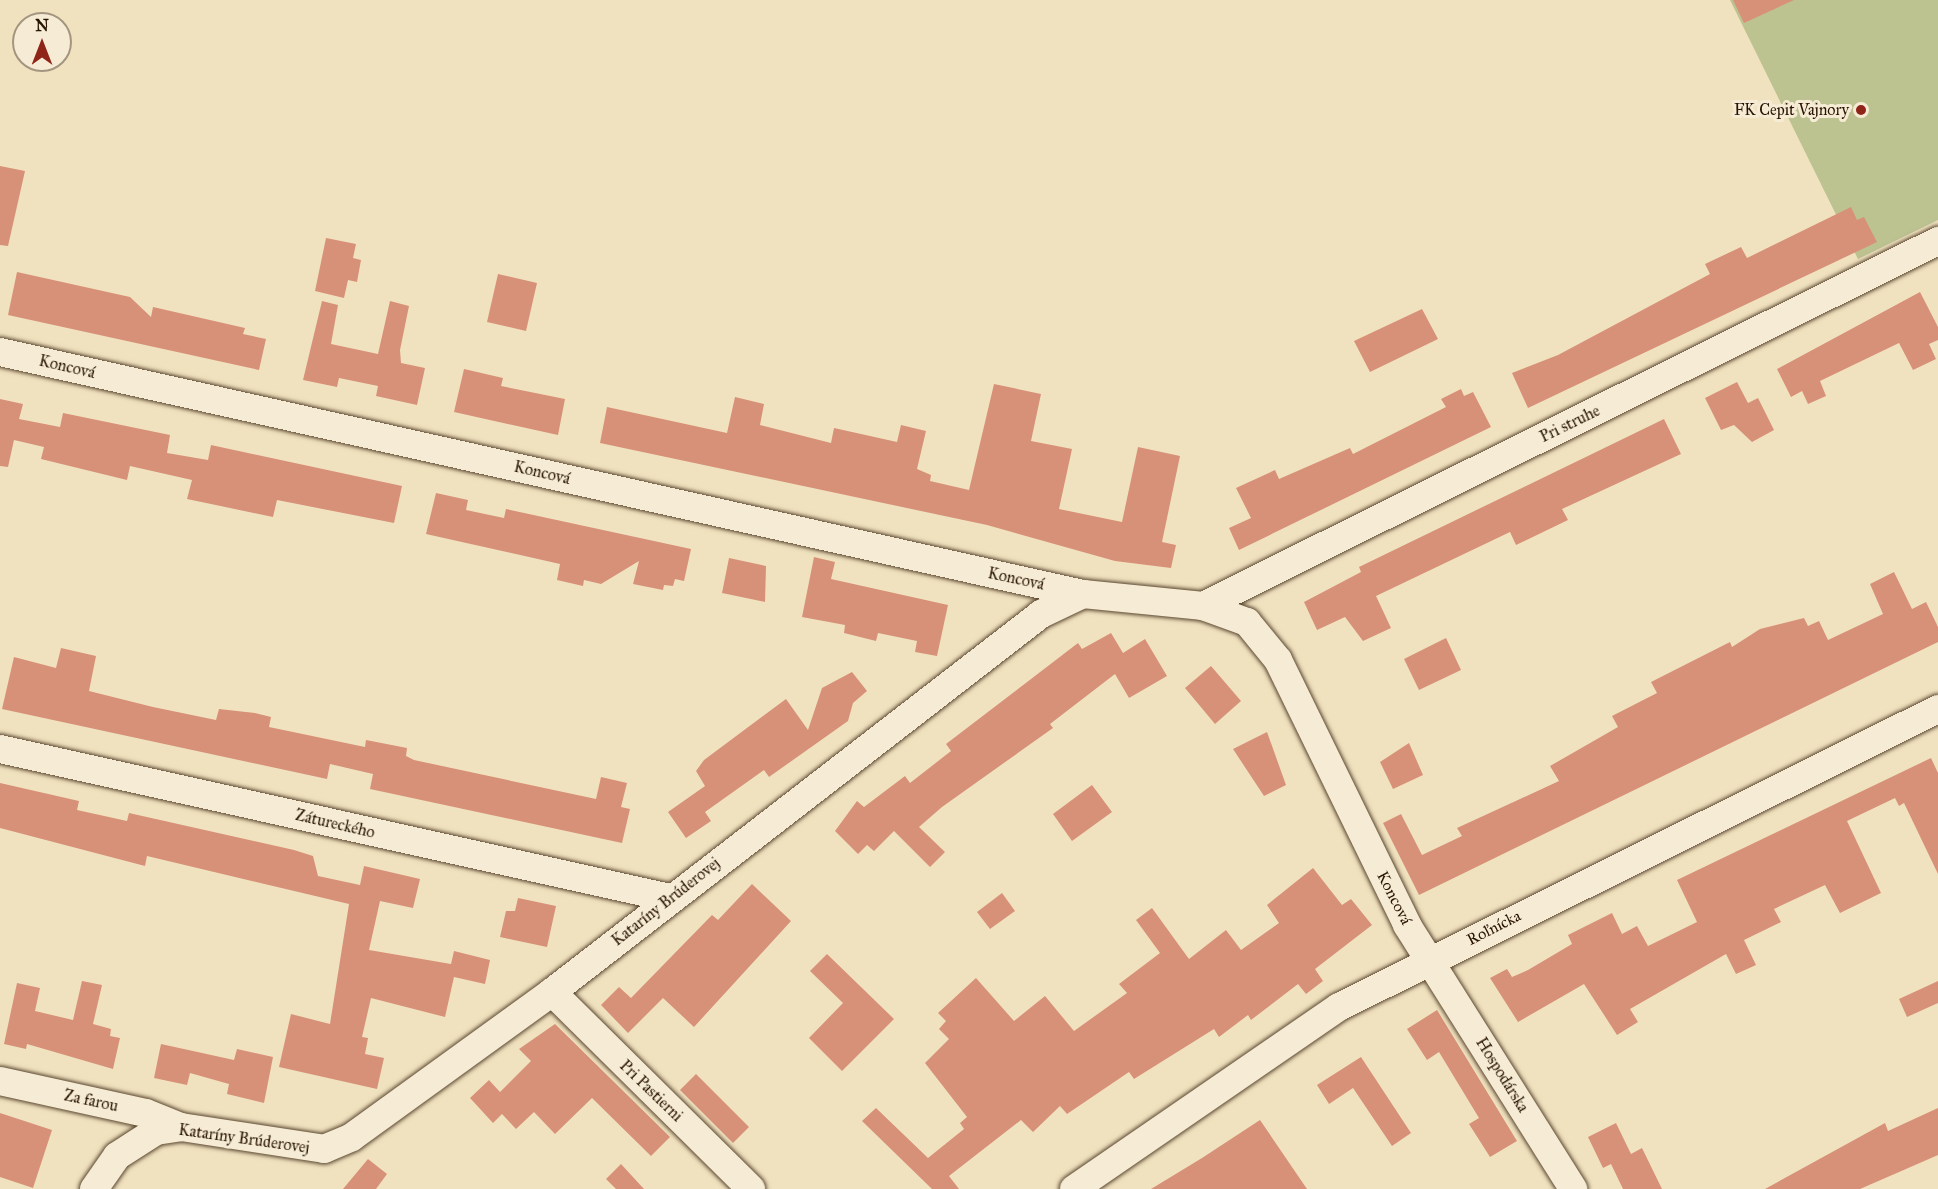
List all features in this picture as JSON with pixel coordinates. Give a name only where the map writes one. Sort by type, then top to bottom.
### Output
[{"type":"street","name":"Pri struhe","points":[[1203,606],[1938,241]]},
{"type":"street","name":"Koncová","points":[[0,352],[1083,594]]},
{"type":"street","points":[[1083,594],[1203,606]]},
{"type":"street","name":"Kataríny Brúderovej","points":[[94,1189],[117,1156],[156,1131],[181,1127],[324,1149],[371,1124],[552,992],[670,898],[1041,614],[1083,594]]},
{"type":"street","name":"Koncová","points":[[1203,606],[1247,622],[1278,660],[1407,925],[1431,960]]},
{"type":"street","name":"Roľnícka","points":[[1074,1189],[1306,1028],[1431,960],[1938,709]]},
{"type":"street","name":"Zátureckého","points":[[0,749],[670,898]]},
{"type":"street","name":"Hospodárska","points":[[1431,960],[1573,1189]]},
{"type":"street","name":"Pri Pastierni","points":[[552,992],[751,1189]]},
{"type":"street","name":"Za farou","points":[[0,1081],[110,1105],[181,1127]]},
{"type":"street","points":[[110,1105],[117,1156]]},
{"type":"green space","name":"FK Cepit Vajnory","points":[[1730,0],[1938,0],[1938,220],[1858,259]]},
{"type":"building","points":[[1733,0],[1794,0],[1744,23]]},
{"type":"building","points":[[0,166],[25,171],[8,246],[0,245]]},
{"type":"building","points":[[1851,207],[1857,220],[1864,217],[1877,242],[1528,408],[1512,373],[1558,355],[1710,274],[1705,264],[1741,247],[1747,258]]},
{"type":"building","points":[[326,238],[356,244],[353,258],[361,260],[357,282],[348,280],[344,298],[315,291]]},
{"type":"building","points":[[17,272],[130,297],[151,317],[153,307],[245,328],[243,334],[266,339],[259,370],[8,315]]},
{"type":"building","points":[[498,274],[537,283],[526,331],[487,322]]},
{"type":"building","points":[[1920,292],[1938,327],[1938,340],[1929,344],[1936,359],[1913,370],[1899,343],[1820,381],[1826,396],[1808,404],[1802,391],[1791,397],[1777,369]]},
{"type":"building","points":[[322,301],[338,305],[331,344],[378,354],[390,301],[409,306],[400,350],[401,363],[425,368],[417,405],[376,396],[378,386],[339,378],[337,387],[303,380]]},
{"type":"building","points":[[1422,309],[1438,339],[1370,372],[1354,341]]},
{"type":"building","points":[[464,369],[503,378],[501,386],[565,399],[558,435],[454,412]]},
{"type":"building","points":[[1737,382],[1748,403],[1758,398],[1774,430],[1752,442],[1734,425],[1721,430],[1705,398]]},
{"type":"building","points":[[994,384],[1041,394],[1031,441],[1072,449],[1059,509],[1122,522],[1138,447],[1180,456],[1162,542],[1176,545],[1171,568],[1115,561],[987,525],[600,443],[607,407],[727,433],[735,397],[764,404],[760,425],[831,443],[834,428],[897,442],[901,425],[926,431],[917,469],[931,475],[930,481],[969,490]]},
{"type":"building","points":[[1461,389],[1464,396],[1473,392],[1491,427],[1239,550],[1229,528],[1251,518],[1236,488],[1275,470],[1279,479],[1350,448],[1353,454],[1446,407],[1441,399]]},
{"type":"building","points":[[0,399],[23,404],[19,419],[60,427],[63,413],[170,435],[167,453],[208,460],[211,445],[402,486],[394,523],[277,500],[273,517],[187,499],[192,480],[130,466],[127,480],[41,459],[44,447],[14,440],[8,467],[0,466]]},
{"type":"building","points":[[1664,419],[1681,454],[1562,509],[1568,520],[1516,545],[1510,532],[1376,596],[1391,628],[1363,641],[1345,617],[1317,630],[1304,602],[1361,572],[1359,567]]},
{"type":"building","points":[[436,493],[468,500],[466,510],[504,518],[506,509],[691,549],[684,581],[675,579],[673,586],[664,585],[663,590],[633,584],[639,561],[601,584],[584,580],[583,586],[557,580],[560,564],[426,534]]},
{"type":"building","points":[[814,557],[835,562],[831,579],[948,605],[937,656],[915,652],[917,641],[878,633],[876,641],[844,633],[845,625],[802,617]]},
{"type":"building","points":[[729,558],[766,566],[765,602],[722,593]]},
{"type":"building","points":[[1894,572],[1912,609],[1926,602],[1938,627],[1938,642],[1419,895],[1383,823],[1401,814],[1422,855],[1462,836],[1457,828],[1559,781],[1550,766],[1618,727],[1612,716],[1657,693],[1651,682],[1730,642],[1732,647],[1760,629],[1804,618],[1808,626],[1819,621],[1828,640],[1883,614],[1870,584]]},
{"type":"building","points":[[1111,633],[1123,653],[1145,639],[1167,676],[1129,698],[1115,674],[1050,724],[1053,728],[942,807],[919,827],[945,852],[930,867],[894,831],[874,851],[867,845],[858,854],[835,831],[857,801],[864,807],[905,776],[910,783],[951,751],[946,744],[1078,643],[1082,649]]},
{"type":"building","points":[[1446,638],[1461,670],[1419,690],[1404,659]]},
{"type":"building","points":[[61,648],[96,656],[89,691],[153,707],[216,720],[219,709],[255,713],[271,717],[269,727],[365,747],[366,740],[407,748],[406,756],[414,760],[596,799],[601,777],[627,783],[621,807],[630,809],[622,843],[370,789],[373,774],[330,764],[327,779],[2,709],[14,657],[56,668]]},
{"type":"building","points":[[1211,666],[1241,701],[1215,724],[1185,688]]},
{"type":"building","points":[[852,672],[867,691],[853,703],[848,721],[769,777],[764,770],[705,812],[711,821],[686,838],[668,812],[705,786],[696,771],[704,760],[786,699],[808,730],[822,688]]},
{"type":"building","points":[[1267,732],[1286,785],[1264,796],[1233,749]]},
{"type":"building","points":[[1409,743],[1423,775],[1393,789],[1380,762]]},
{"type":"building","points":[[1931,758],[1938,773],[1938,874],[1904,803],[1899,806],[1895,798],[1847,821],[1881,893],[1840,913],[1825,885],[1774,909],[1781,922],[1744,940],[1756,965],[1736,974],[1726,954],[1630,1009],[1638,1022],[1617,1035],[1584,984],[1518,1022],[1490,978],[1507,969],[1512,977],[1528,970],[1572,944],[1568,935],[1612,913],[1622,934],[1637,926],[1648,946],[1697,922],[1677,880]]},
{"type":"building","points":[[0,783],[79,801],[77,810],[127,821],[129,813],[294,850],[313,856],[318,876],[360,885],[364,866],[420,879],[413,908],[380,901],[369,950],[451,964],[454,951],[490,960],[485,984],[454,977],[445,1017],[371,998],[362,1037],[368,1038],[365,1054],[384,1058],[377,1089],[279,1067],[291,1014],[330,1024],[349,904],[147,856],[145,866],[0,828]]},
{"type":"building","points":[[1092,785],[1112,812],[1072,841],[1053,814]]},
{"type":"building","points":[[1313,868],[1342,905],[1351,899],[1372,925],[1315,969],[1323,981],[1306,994],[1298,984],[1251,1020],[1248,1015],[1219,1037],[1214,1029],[1134,1079],[1129,1072],[1067,1114],[1060,1106],[1033,1132],[1021,1120],[949,1176],[959,1189],[932,1189],[862,1121],[876,1108],[928,1158],[964,1129],[960,1123],[967,1117],[925,1063],[949,1039],[939,1029],[946,1021],[938,1013],[976,978],[1014,1021],[1045,996],[1074,1031],[1127,993],[1119,984],[1160,953],[1136,920],[1152,908],[1189,959],[1226,930],[1241,950],[1279,923],[1267,905]]},
{"type":"building","points":[[752,884],[791,921],[694,1027],[663,998],[628,1033],[601,1005],[619,987],[631,998],[712,915],[718,920]]},
{"type":"building","points":[[1002,893],[1015,911],[990,929],[977,912]]},
{"type":"building","points":[[518,898],[556,906],[547,947],[500,937],[506,911],[515,911]]},
{"type":"building","points":[[827,954],[894,1019],[842,1071],[809,1038],[843,1003],[810,971]]},
{"type":"building","points":[[82,981],[102,985],[93,1024],[111,1029],[110,1036],[120,1038],[113,1069],[27,1044],[26,1049],[4,1044],[17,983],[40,988],[35,1011],[73,1020]]},
{"type":"building","points":[[1938,981],[1938,1003],[1907,1017],[1899,999]]},
{"type":"building","points":[[1437,1010],[1517,1141],[1490,1157],[1469,1124],[1479,1118],[1439,1052],[1427,1060],[1407,1029]]},
{"type":"building","points":[[555,1024],[670,1137],[651,1156],[592,1098],[555,1134],[534,1112],[516,1129],[502,1114],[493,1123],[470,1098],[489,1080],[500,1092],[531,1061],[519,1049]]},
{"type":"building","points":[[161,1044],[234,1060],[237,1049],[273,1057],[264,1103],[227,1094],[229,1084],[190,1073],[187,1085],[154,1078]]},
{"type":"building","points":[[1361,1057],[1411,1133],[1392,1146],[1353,1088],[1329,1104],[1317,1085]]},
{"type":"building","points":[[696,1074],[749,1127],[733,1143],[680,1090]]},
{"type":"building","points":[[1938,1108],[1938,1155],[1860,1189],[1765,1189],[1885,1123],[1888,1131]]},
{"type":"building","points":[[0,1113],[52,1130],[33,1188],[0,1177]]},
{"type":"building","points":[[1260,1120],[1307,1189],[1151,1189],[1202,1158]]},
{"type":"building","points":[[1616,1123],[1631,1154],[1642,1148],[1662,1189],[1623,1189],[1611,1164],[1603,1168],[1588,1137]]},
{"type":"building","points":[[368,1159],[387,1174],[376,1189],[343,1189]]},
{"type":"building","points":[[621,1164],[644,1189],[616,1189],[606,1179]]},
{"type":"place","name":"FK Cepit Vajnory","points":[[1861,110]]}]
